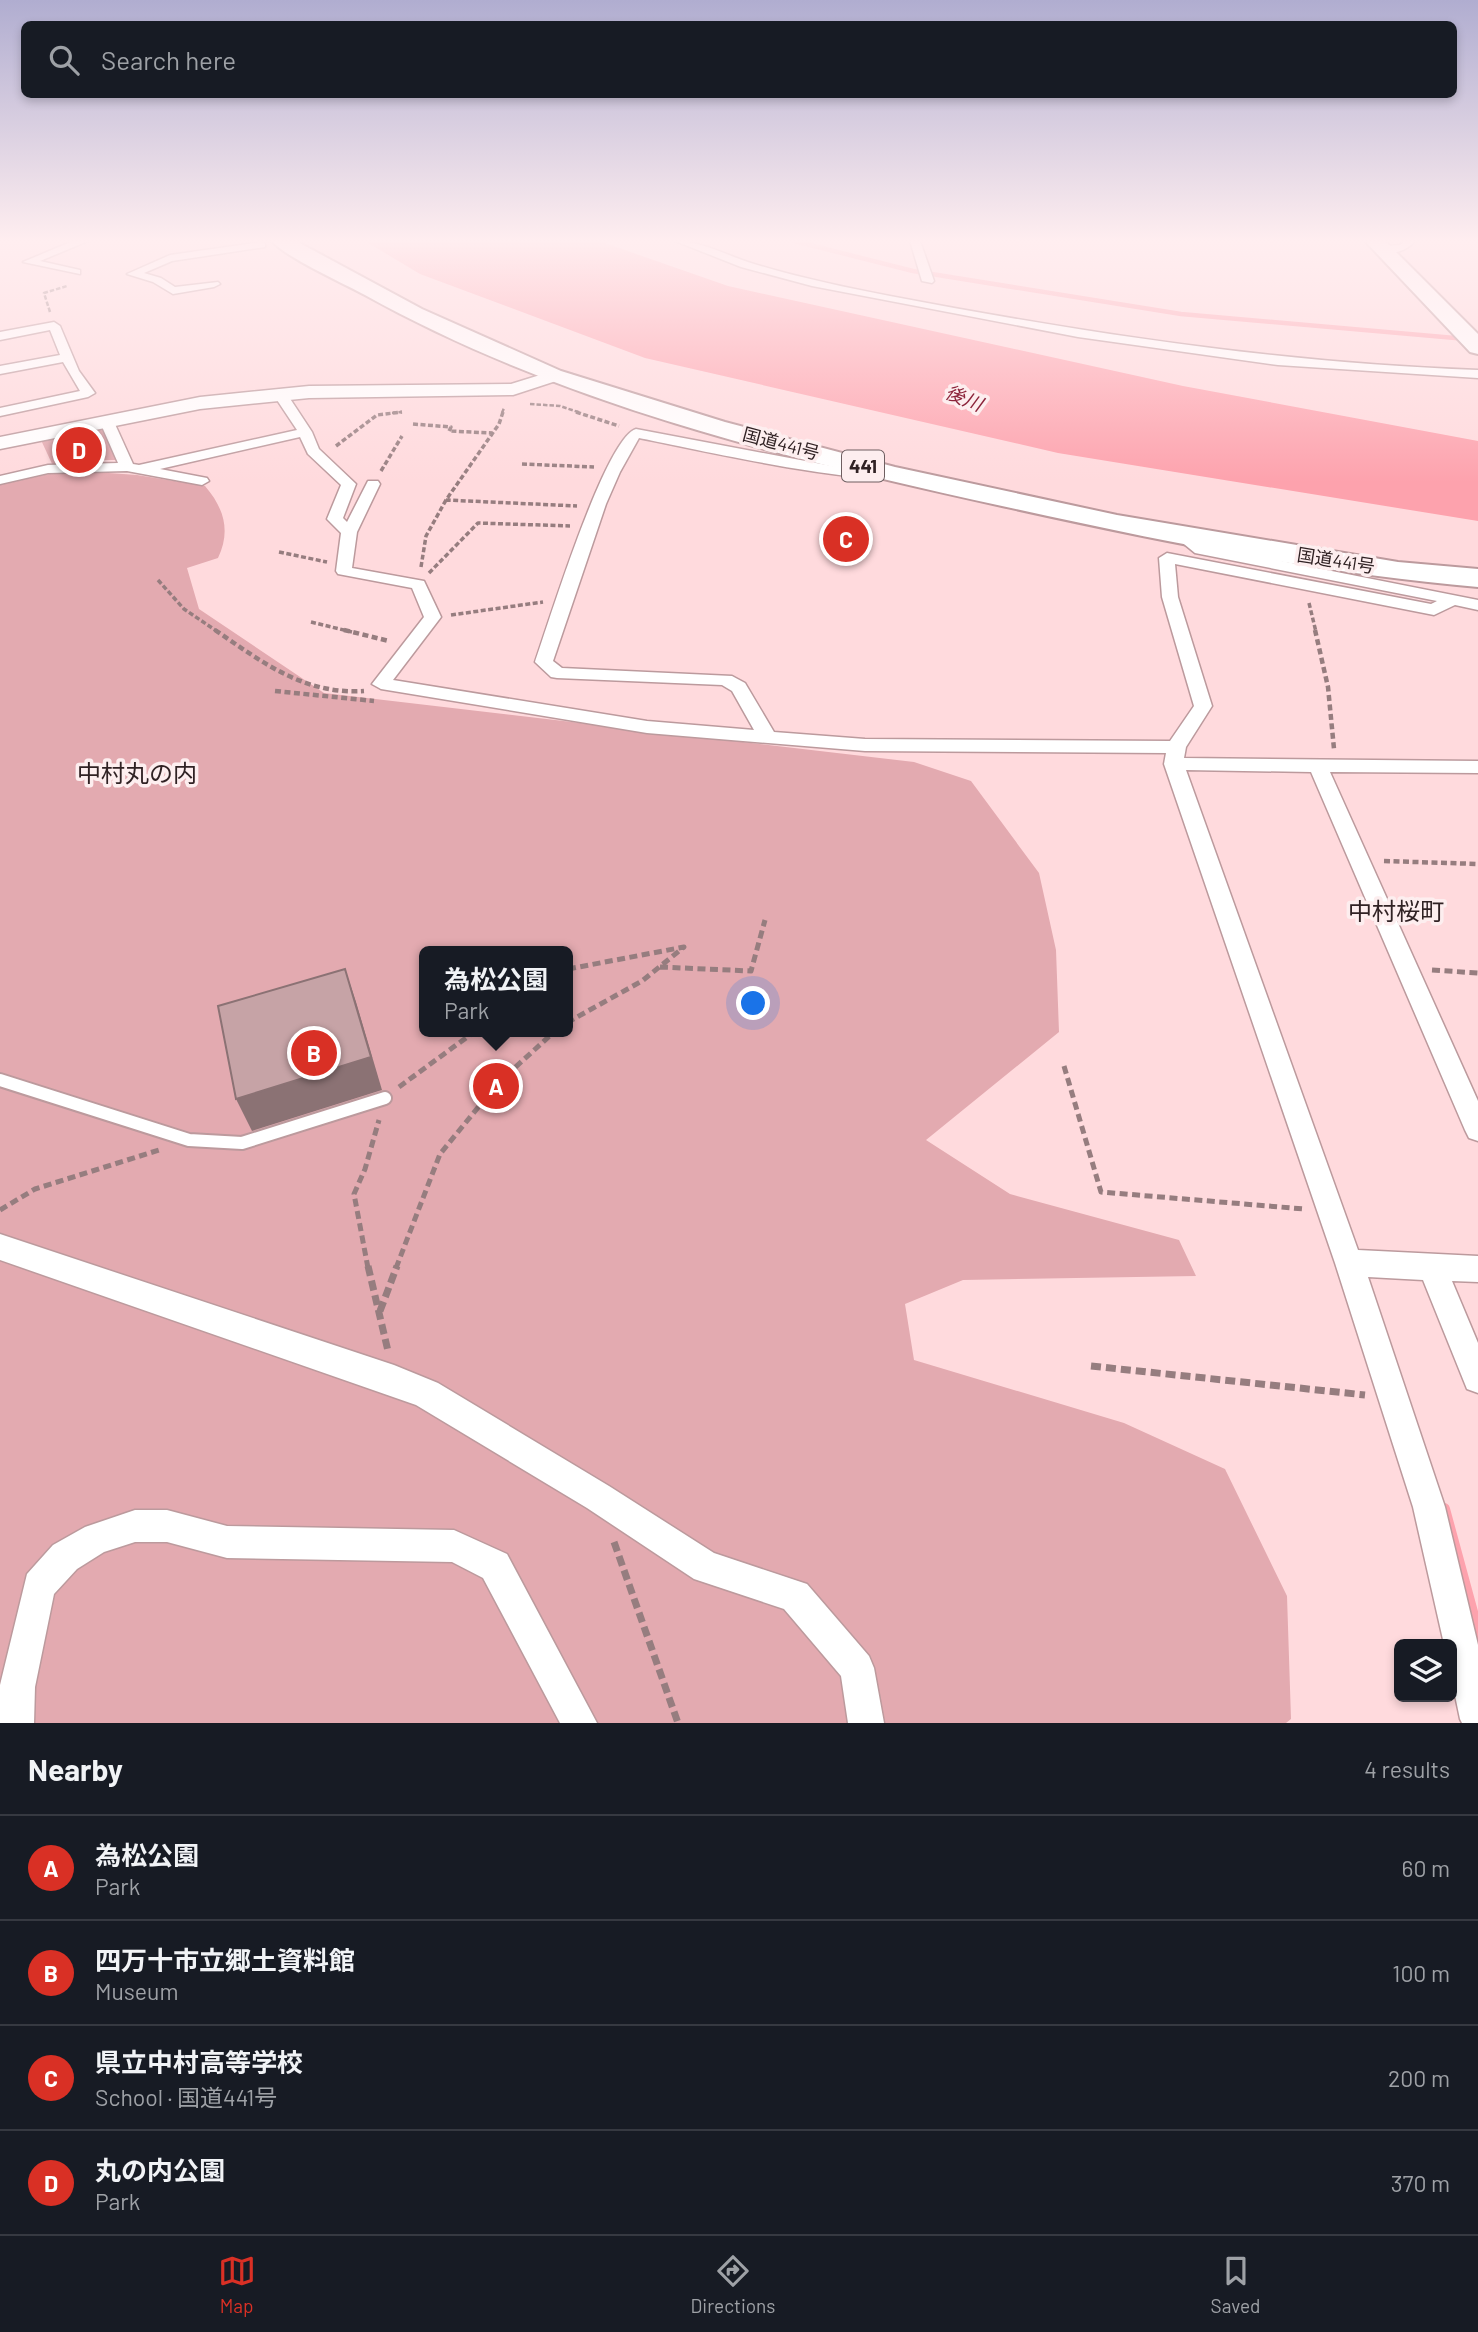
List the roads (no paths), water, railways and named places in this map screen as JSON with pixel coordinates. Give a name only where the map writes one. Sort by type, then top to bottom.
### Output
[{"type":"highway","name":"国道441号","points":[[431,321],[553,376],[716,427],[892,474],[1181,535],[1398,571],[1478,578]]},
{"type":"highway","points":[[1453,321],[1478,347]]},
{"type":"street","points":[[1006,321],[1181,350],[1431,373],[1478,374]]},
{"type":"street","points":[[0,336],[54,326],[67,357],[88,393],[0,412]]},
{"type":"street","points":[[0,370],[67,357]]},
{"type":"street","points":[[0,443],[200,403],[280,394],[513,389],[553,376]]},
{"type":"street","points":[[280,394],[305,432],[313,451],[349,484],[335,519],[349,532]]},
{"type":"street","points":[[107,422],[131,468]]},
{"type":"street","points":[[0,480],[48,469],[131,468],[305,432]]},
{"type":"street","points":[[768,737],[739,687],[726,680],[557,673],[544,662],[599,507],[626,441],[636,433],[853,474],[892,474]]},
{"type":"street","points":[[131,468],[202,481]]},
{"type":"street","points":[[373,484],[349,532],[344,571],[418,584],[433,617],[382,684],[647,727],[865,745],[1175,755],[1327,765],[1478,767]]},
{"type":"street","points":[[1181,535],[1201,550],[1478,605]]},
{"type":"street","points":[[1452,599],[1434,610],[1167,558],[1170,597],[1203,706],[1175,755],[1349,1263],[1429,1507],[1478,1719]]},
{"type":"street","points":[[1327,765],[1359,859],[1478,1130]]},
{"type":"street","points":[[0,1247],[394,1380],[428,1394],[706,1566],[795,1596],[856,1668],[866,1723]]},
{"type":"street","points":[[1349,1263],[1478,1269]]},
{"type":"street","points":[[1432,1267],[1478,1378]]},
{"type":"street","points":[[16,1723],[18,1687],[39,1586],[65,1557],[96,1538],[135,1526],[167,1526],[227,1542],[454,1546],[495,1566],[579,1723]]},
{"type":"lane","points":[[0,1080],[189,1140],[242,1143],[386,1098]]},
{"type":"water","name":"後川","points":[[547,321],[889,321],[1183,386],[1478,441],[1478,521],[1058,453],[645,358]]},
{"type":"waterway","points":[[1266,321],[1478,340]]},
{"type":"waterway","points":[[1444,1509],[1478,1634]]},
{"type":"place","name":"丸の内公園","points":[[79,450]]},
{"type":"place","name":"県立中村高等学校","points":[[846,539]]},
{"type":"place","name":"四万十市立郷土資料館","points":[[314,1053]]},
{"type":"place","name":"為松公園","points":[[496,1086]]},
{"type":"district","name":"中村丸の内","points":[[137,774]]},
{"type":"district","name":"中村桜町","points":[[1396,912]]}]
